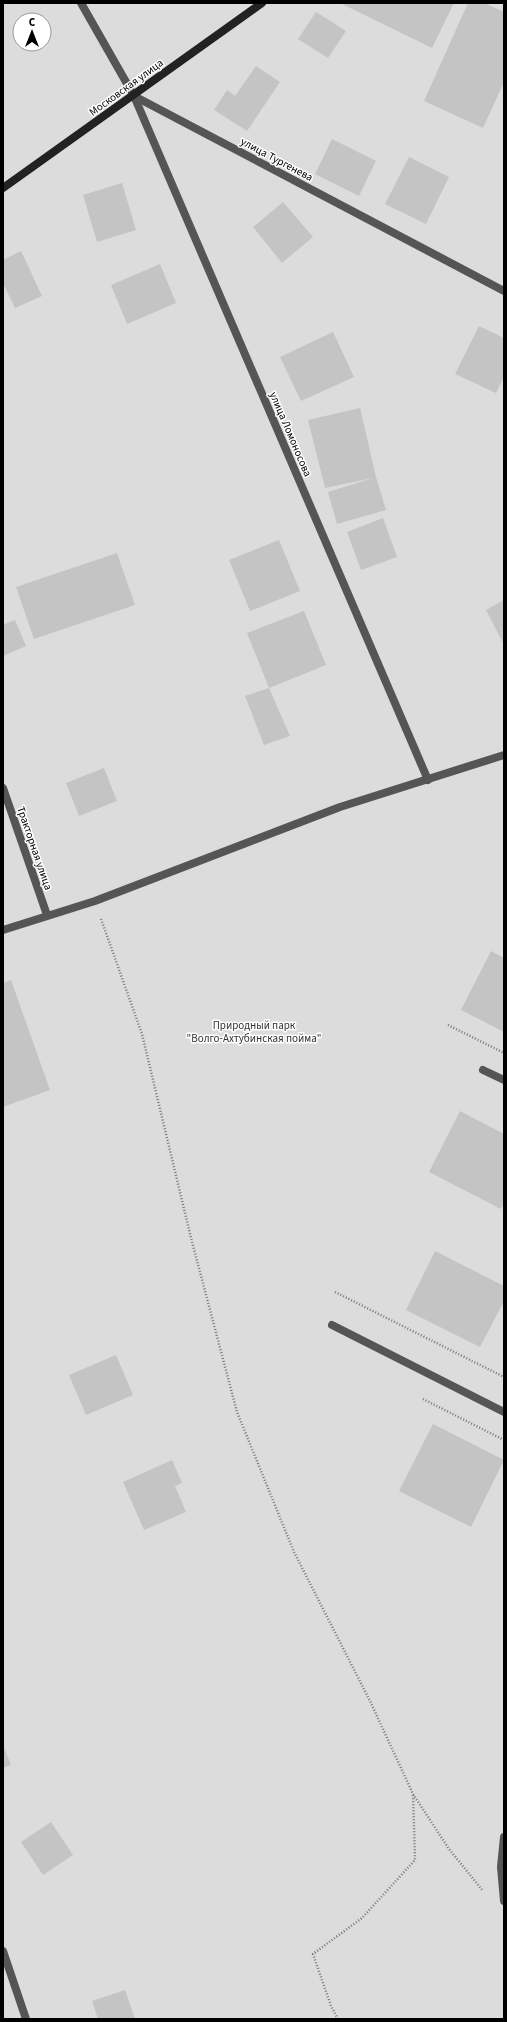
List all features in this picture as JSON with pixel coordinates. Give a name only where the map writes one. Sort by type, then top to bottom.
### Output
[{"type":"street","points":[[81,3],[134,96]]},
{"type":"street","name":"Московская улица","points":[[3,188],[134,96],[262,3]]},
{"type":"street","name":"улица Тургенева","points":[[134,96],[504,291]]},
{"type":"street","name":"улица Ломоносова","points":[[134,96],[428,780]]},
{"type":"street","points":[[3,930],[95,901],[340,807],[504,755]]},
{"type":"street","name":"Тракторная улица","points":[[3,788],[47,915]]},
{"type":"street","points":[[483,1070],[504,1080]]},
{"type":"street","points":[[332,1325],[504,1412]]},
{"type":"street","points":[[504,1837],[501,1867],[504,1901]]},
{"type":"street","points":[[3,1951],[26,2019]]},
{"type":"path","points":[[95,901],[142,1034],[191,1238],[237,1412],[294,1552],[370,1701],[413,1794],[449,1849],[484,1892]]},
{"type":"path","points":[[448,1024],[504,1053]]},
{"type":"path","points":[[335,1292],[504,1377]]},
{"type":"path","points":[[423,1399],[504,1440]]},
{"type":"path","points":[[338,2019],[331,2006],[313,1954],[362,1918],[415,1860],[413,1794]]},
{"type":"green space","name":"Природный парк \"Волго-Ахтубинская пойма\"","points":[[3,3],[504,3],[504,2019],[3,2019]]},
{"type":"building","points":[[340,3],[454,3],[432,48]]},
{"type":"building","points":[[468,3],[484,3],[504,12],[504,82],[483,128],[424,101]]},
{"type":"building","points":[[316,12],[346,31],[328,58],[298,39]]},
{"type":"building","points":[[256,66],[280,82],[247,131],[214,110],[227,90],[235,96]]},
{"type":"building","points":[[332,139],[376,161],[359,196],[315,174]]},
{"type":"building","points":[[409,157],[449,177],[426,224],[385,204]]},
{"type":"building","points":[[122,183],[136,230],[97,242],[83,195]]},
{"type":"building","points":[[283,202],[313,237],[282,263],[253,227]]},
{"type":"building","points":[[21,251],[42,296],[15,308],[3,283],[3,260]]},
{"type":"building","points":[[160,264],[176,303],[127,324],[111,285]]},
{"type":"building","points":[[479,326],[504,338],[504,377],[496,393],[455,374]]},
{"type":"building","points":[[333,332],[354,377],[301,401],[280,357]]},
{"type":"building","points":[[360,408],[376,477],[386,510],[337,524],[328,492],[373,478],[325,488],[308,420]]},
{"type":"building","points":[[383,518],[397,557],[361,570],[347,532]]},
{"type":"building","points":[[279,540],[300,591],[250,611],[229,560]]},
{"type":"building","points":[[117,553],[135,605],[34,639],[16,587]]},
{"type":"building","points":[[504,600],[504,645],[486,610]]},
{"type":"building","points":[[304,611],[326,665],[269,688],[247,633]]},
{"type":"building","points":[[15,620],[26,646],[3,656],[3,625]]},
{"type":"building","points":[[269,688],[290,736],[264,745],[245,696]]},
{"type":"building","points":[[104,768],[117,801],[79,816],[66,783]]},
{"type":"building","points":[[491,951],[504,958],[504,1032],[461,1010]]},
{"type":"building","points":[[11,980],[50,1090],[3,1107],[3,983]]},
{"type":"building","points":[[460,1111],[504,1134],[504,1203],[501,1209],[429,1172]]},
{"type":"building","points":[[435,1251],[504,1286],[504,1301],[480,1347],[406,1310]]},
{"type":"building","points":[[116,1355],[133,1395],[86,1415],[69,1375]]},
{"type":"building","points":[[433,1424],[504,1460],[471,1527],[399,1491]]},
{"type":"building","points":[[172,1460],[182,1483],[175,1486],[186,1512],[144,1530],[123,1482]]},
{"type":"building","points":[[3,1745],[11,1765],[3,1768]]},
{"type":"building","points":[[51,1822],[73,1855],[43,1875],[21,1842]]},
{"type":"building","points":[[125,1990],[135,2019],[98,2019],[92,2001]]}]
